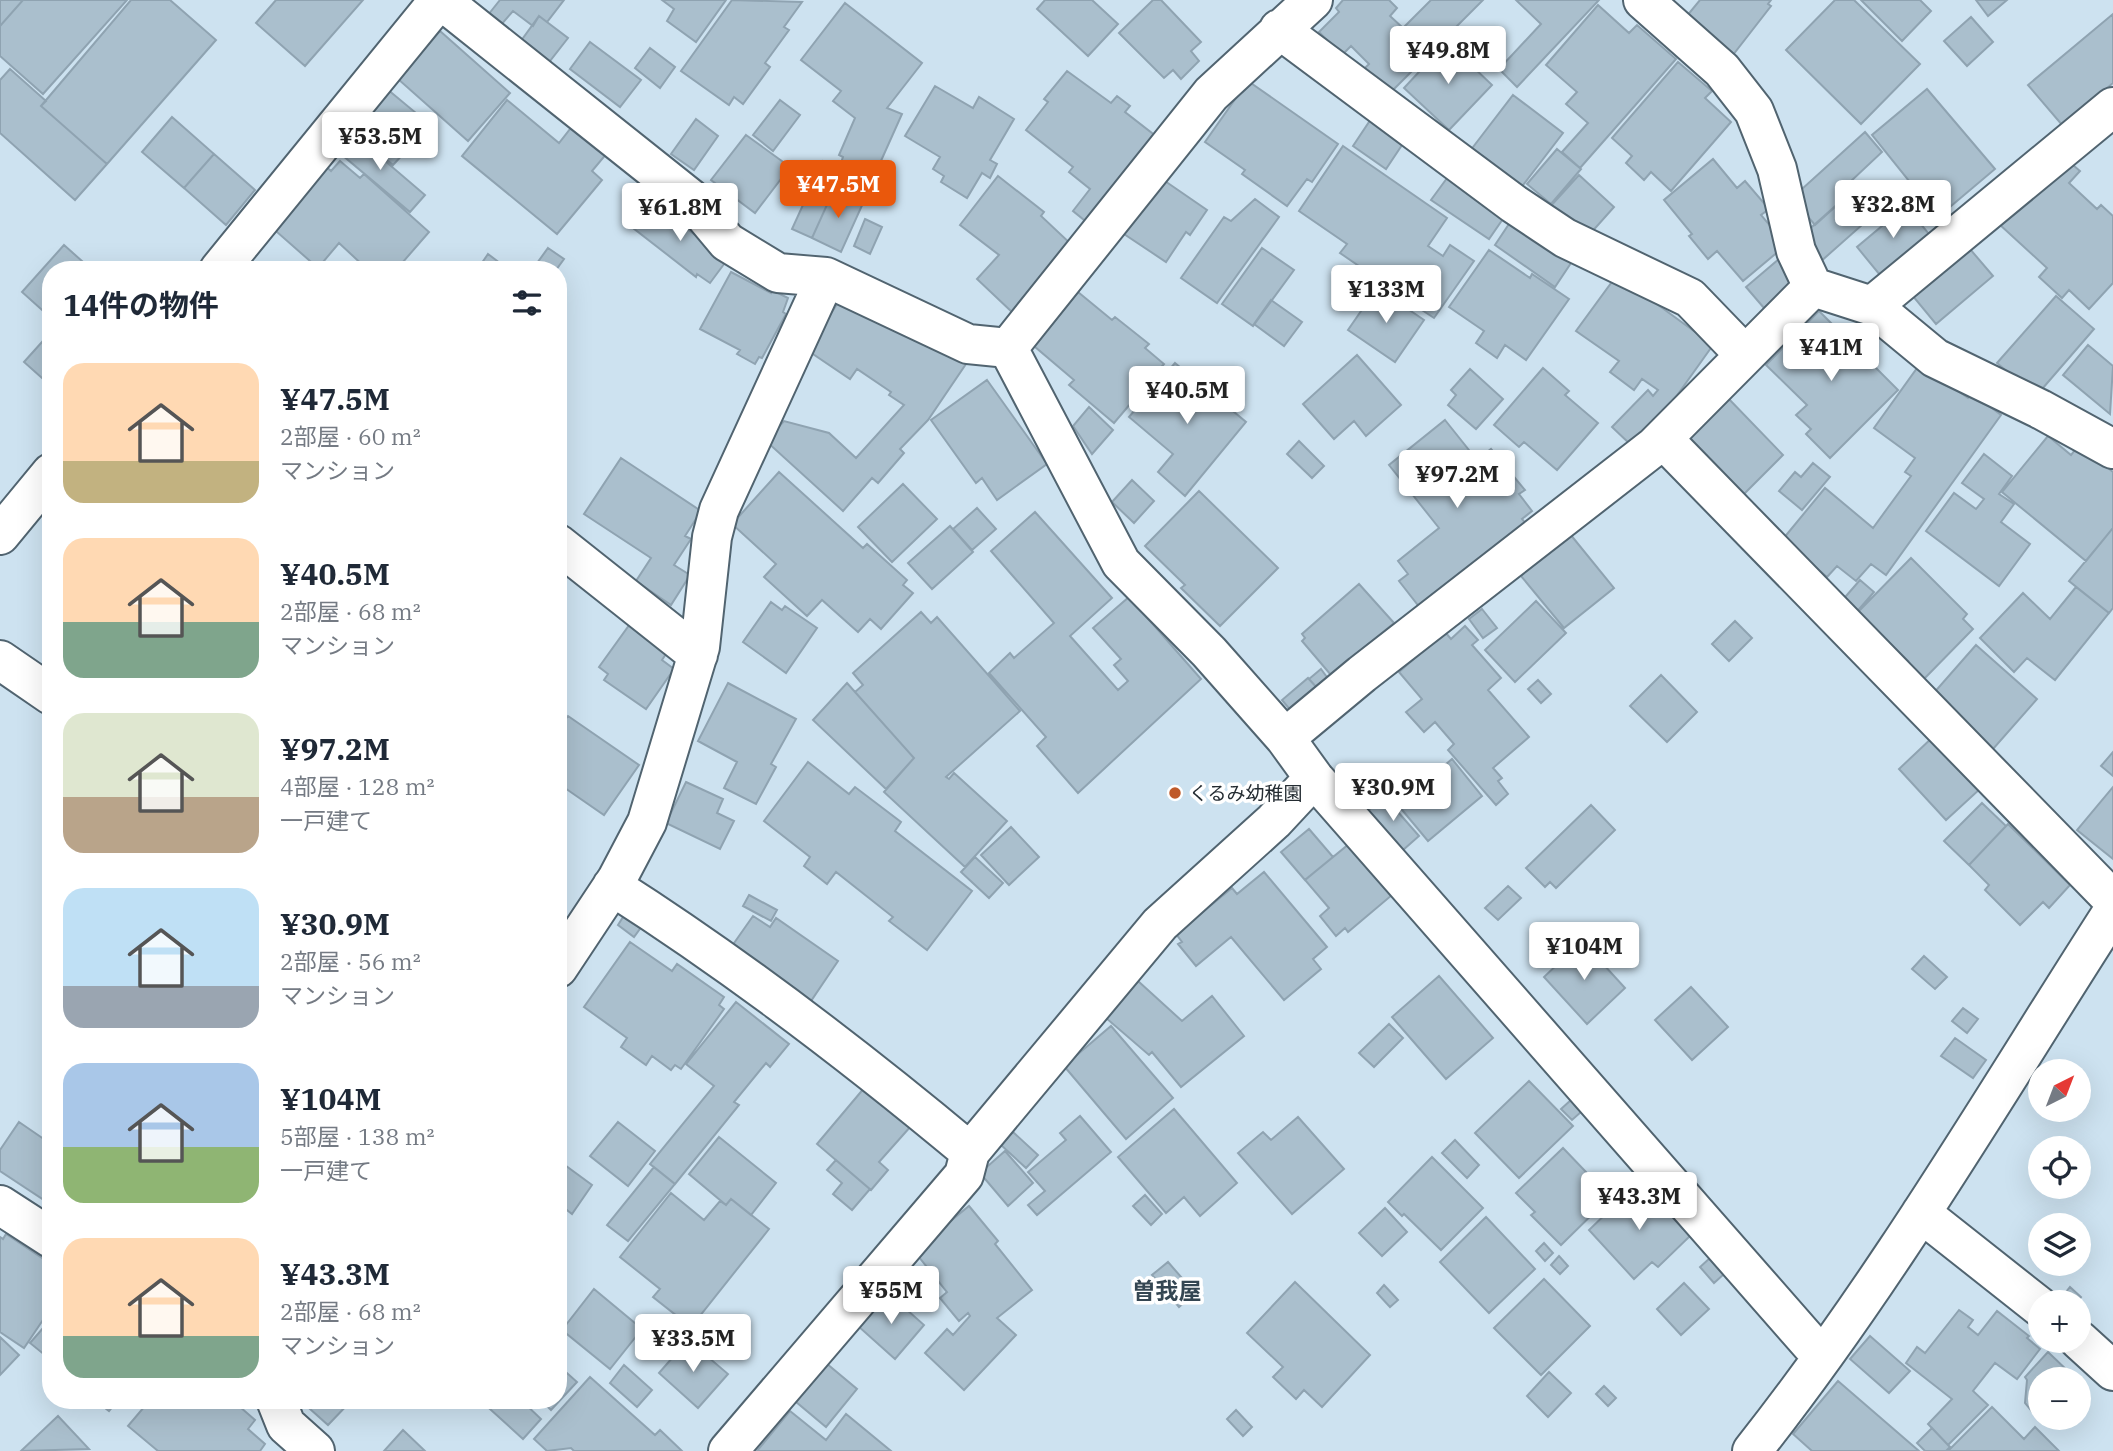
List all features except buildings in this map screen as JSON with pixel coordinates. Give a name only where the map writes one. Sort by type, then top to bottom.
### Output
[{"type":"street","points":[[226,261],[440,0],[691,199],[727,242],[778,273],[826,277],[968,344],[1009,348]]},
{"type":"street","points":[[1009,348],[1211,94],[1312,0]]},
{"type":"street","points":[[1643,0],[1722,70],[1754,111],[1777,169],[1796,251],[1812,287],[1872,306],[1935,358],[2040,409],[2113,449]]},
{"type":"street","points":[[1279,29],[1514,204],[1565,237],[1690,299],[1745,355]]},
{"type":"street","points":[[1872,306],[2113,107]]},
{"type":"street","points":[[567,954],[612,886],[647,822],[698,655],[712,537],[719,510],[826,277]]},
{"type":"street","points":[[1285,738],[1662,439],[1812,287]]},
{"type":"street","points":[[1009,348],[1121,563],[1209,652],[1285,738],[1314,778],[1822,1357]]},
{"type":"street","points":[[1662,439],[2113,900]]},
{"type":"street","points":[[0,535],[42,484]]},
{"type":"street","points":[[567,551],[698,655]]},
{"type":"street","points":[[0,660],[42,689]]},
{"type":"street","points":[[728,1451],[964,1175],[970,1152],[1160,924],[1274,821],[1314,778]]},
{"type":"street","points":[[612,886],[705,945],[849,1051],[970,1152]]},
{"type":"street","points":[[1752,1451],[1801,1388],[1921,1213],[2113,911]]},
{"type":"street","points":[[0,1205],[42,1232]]},
{"type":"street","points":[[1921,1213],[2028,1298]]},
{"type":"street","points":[[2091,1351],[2113,1371]]},
{"type":"street","points":[[280,1409],[286,1425],[315,1451]]},
{"type":"place","name":"くるみ幼稚園","points":[[1175,793]]},
{"type":"district","name":"曽我屋","points":[[1167,1291]]}]
